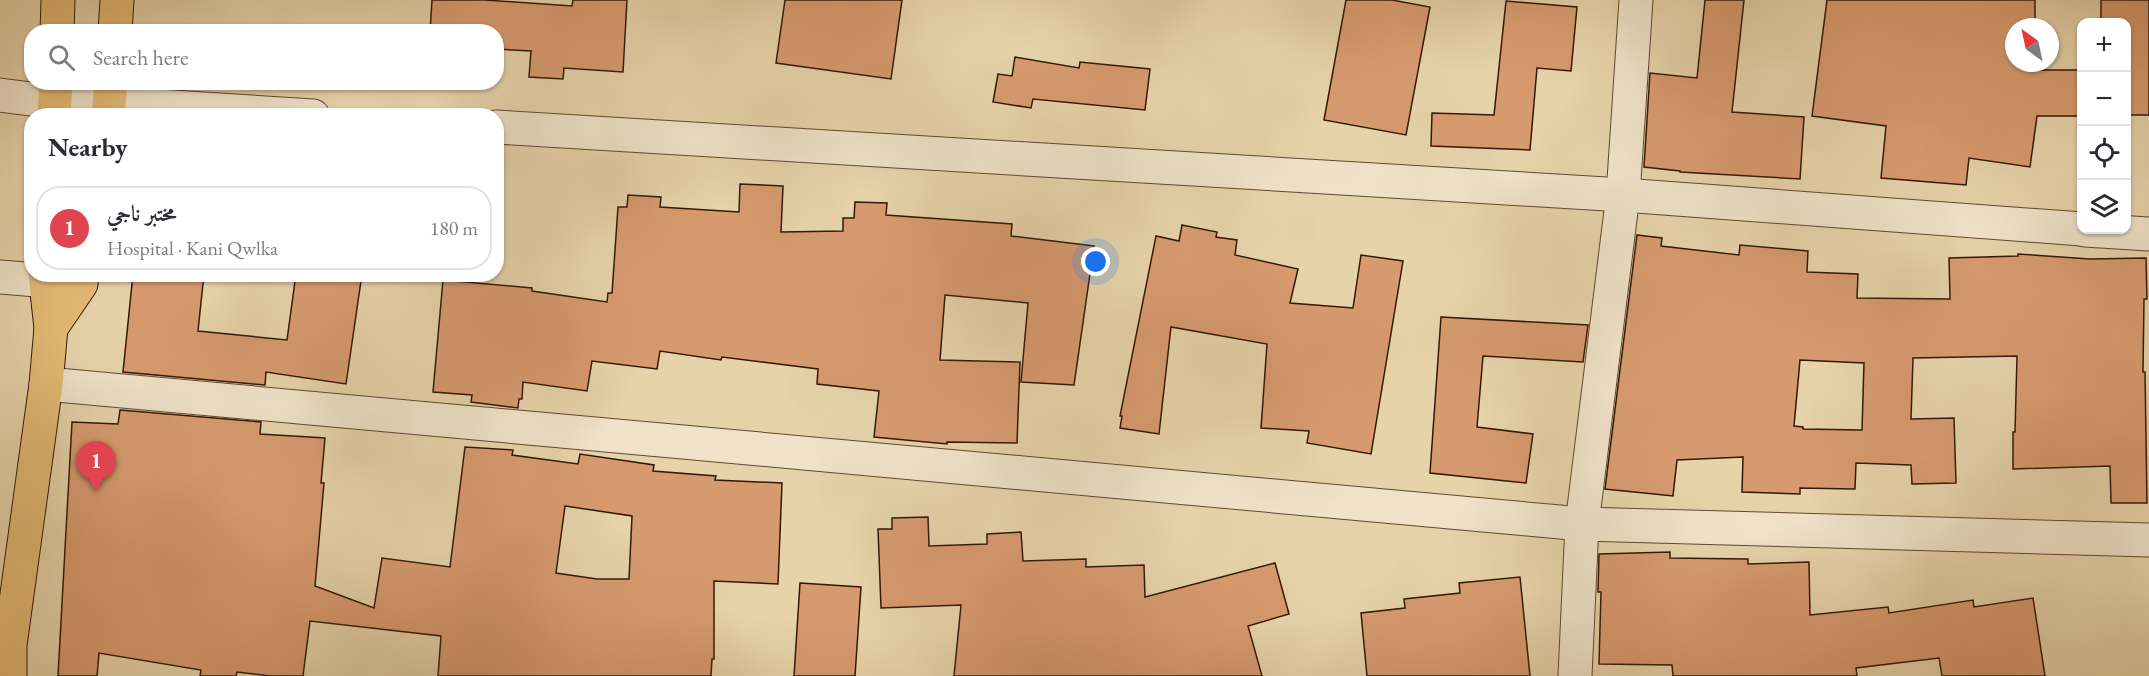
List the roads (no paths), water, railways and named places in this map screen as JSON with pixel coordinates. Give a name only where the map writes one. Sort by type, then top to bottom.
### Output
[{"type":"main road","points":[[57,24],[58,0]]},
{"type":"main road","points":[[116,24],[117,0]]},
{"type":"main road","points":[[7,655],[46,384],[51,328],[45,282]]},
{"type":"main road","points":[[51,328],[79,282]]},
{"type":"street","points":[[1575,676],[1582,524],[1623,195],[1636,0]]},
{"type":"street","points":[[0,95],[212,108]]},
{"type":"street","points":[[504,127],[1623,195],[2077,229]]},
{"type":"street","points":[[2131,233],[2149,234]]},
{"type":"street","points":[[0,277],[24,278]]},
{"type":"street","points":[[46,384],[1582,524],[2149,540]]},
{"type":"place","name":"مختبر ناجي","points":[[96,491]]}]
